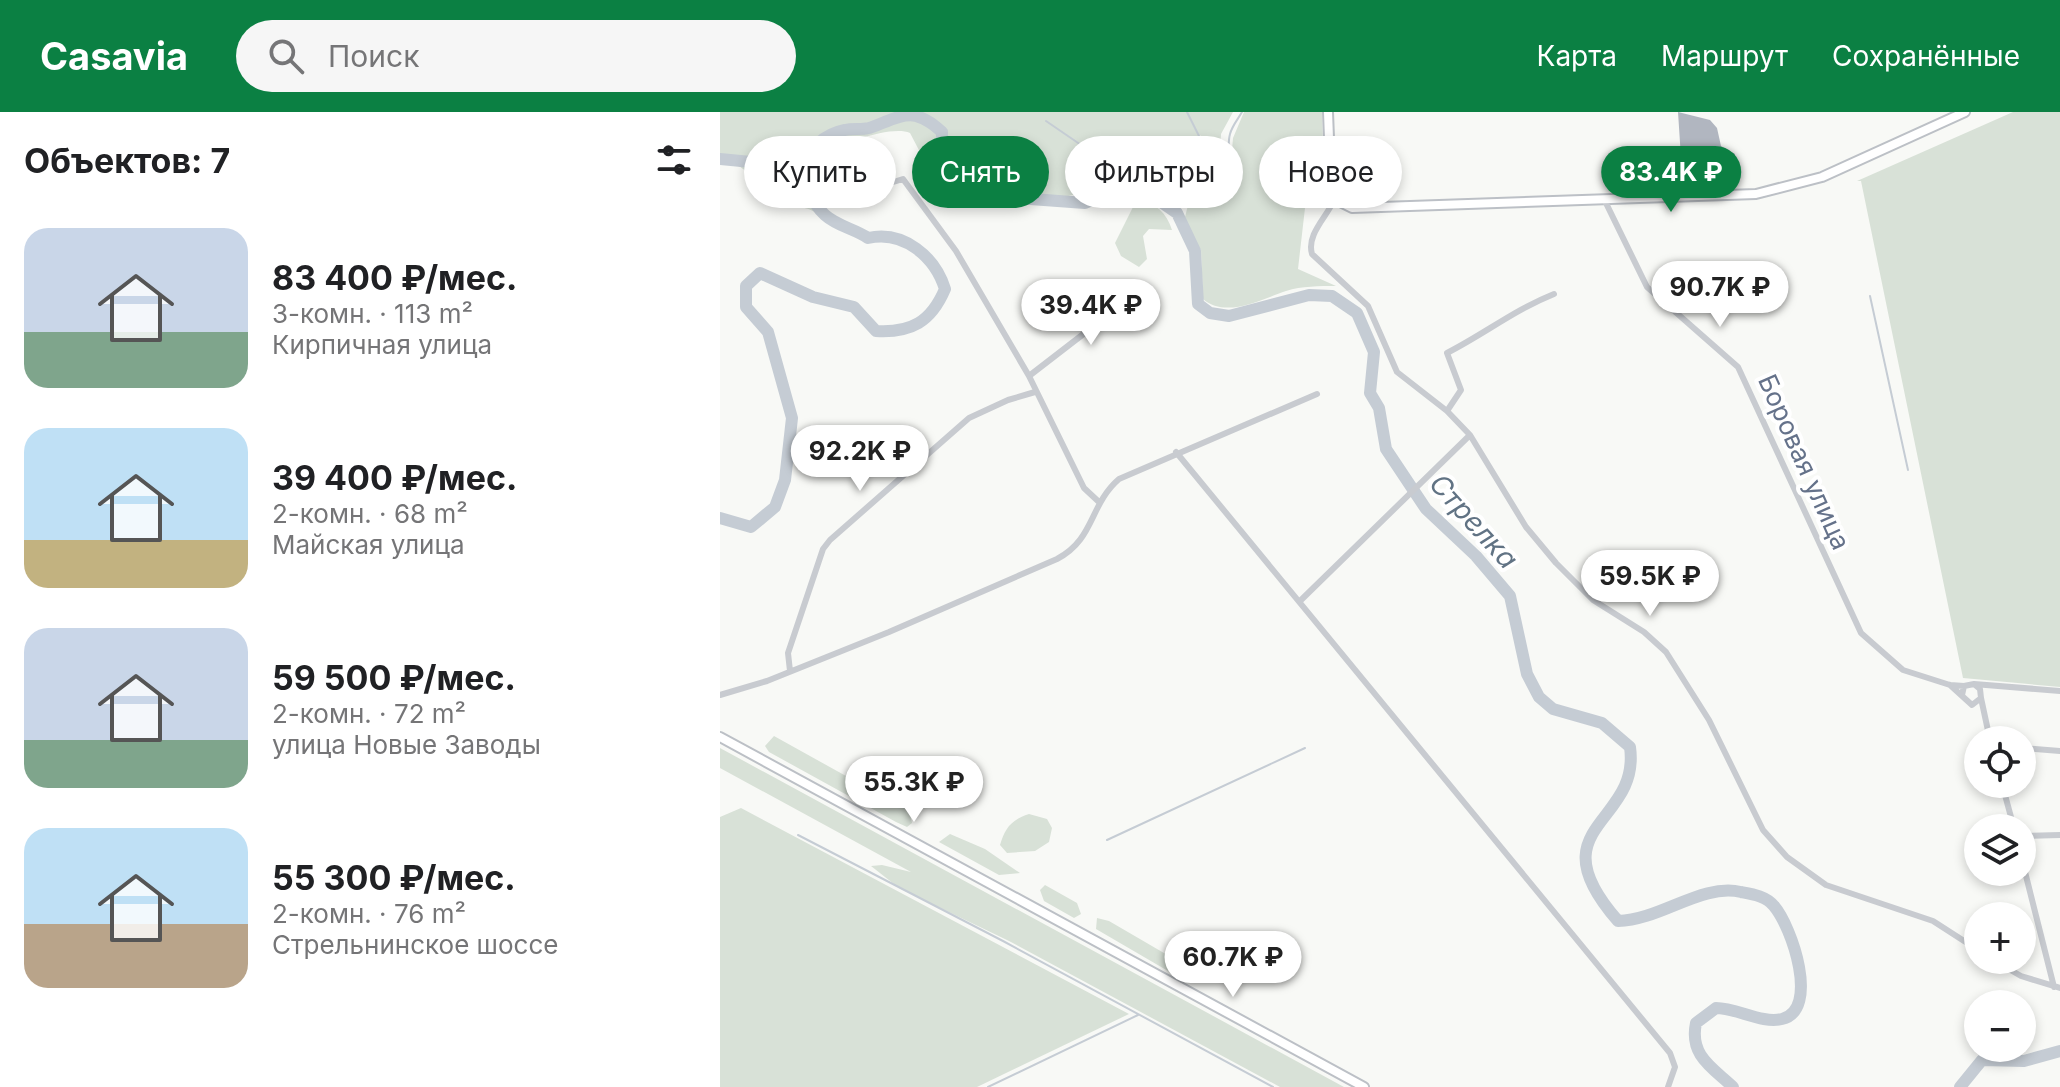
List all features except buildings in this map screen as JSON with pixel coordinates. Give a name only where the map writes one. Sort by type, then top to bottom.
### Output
[{"type":"main road","points":[[1328,112],[1329,136]]},
{"type":"main road","points":[[1402,206],[1742,195],[1789,188],[1965,112]]},
{"type":"main road","points":[[720,737],[1364,1087]]},
{"type":"street","points":[[896,181],[903,179],[956,251],[1029,376],[1084,488],[1099,502]]},
{"type":"street","name":"Боровая улица","points":[[1604,199],[1647,287],[1738,367],[1861,633],[1878,652],[1903,670],[1950,685],[1974,684]]},
{"type":"street","points":[[1332,208],[1313,234],[1312,254],[1368,306],[1397,372],[1447,411],[1470,435],[1526,527],[1556,563],[1593,600],[1644,632],[1666,652],[1709,720],[1763,830],[1787,857],[1826,885],[1933,921],[1964,941]]},
{"type":"street","points":[[1447,411],[1461,390],[1447,353],[1482,335],[1515,310],[1554,294]]},
{"type":"street","points":[[1029,376],[1134,295]]},
{"type":"street","points":[[790,671],[788,653],[823,549],[830,540],[969,418],[1008,400],[1035,392]]},
{"type":"street","points":[[720,695],[889,632],[1071,551],[1089,529],[1099,502],[1119,479],[1317,394]]},
{"type":"street","points":[[1300,601],[1470,435]]},
{"type":"street","points":[[1176,452],[1670,1053],[1675,1067],[1668,1087]]},
{"type":"street","points":[[1974,684],[2060,691]]},
{"type":"street","points":[[1974,684],[1982,696]]},
{"type":"street","name":"Боровая улица","points":[[1950,685],[1985,722]]},
{"type":"street","points":[[1985,685],[1982,696],[1986,726]]},
{"type":"street","points":[[1962,695],[1964,686]]},
{"type":"street","points":[[1972,705],[1982,696]]},
{"type":"street","points":[[2036,749],[2060,751]]},
{"type":"street","points":[[2036,836],[2060,835]]},
{"type":"street","points":[[2029,886],[2057,988]]},
{"type":"street","points":[[2018,974],[2057,988]]},
{"type":"shaded area","points":[[720,112],[1233,112],[1221,136],[1065,136],[1065,197],[1059,198],[1049,196],[1049,136],[912,137],[910,133],[892,131],[869,136],[744,136],[744,170],[720,158]]},
{"type":"shaded area","points":[[1244,112],[1322,112],[1323,136],[1259,136],[1259,208],[1305,208],[1298,269],[1336,286],[1292,289],[1244,306],[1222,307],[1203,299],[1201,250],[1190,235],[1185,217],[1187,208],[1243,208],[1243,136],[1234,136]]},
{"type":"shaded area","points":[[2013,112],[2060,112],[2060,687],[1963,678],[1861,181],[1857,181]]},
{"type":"shaded area","points":[[801,208],[824,208],[819,215]]},
{"type":"shaded area","points":[[1132,208],[1157,208],[1167,218],[1172,230],[1149,229],[1143,236],[1147,259],[1139,267],[1121,256],[1115,243]]},
{"type":"shaded area","points":[[774,736],[909,811],[912,823],[907,827],[896,822],[769,752],[765,746]]},
{"type":"shaded area","points":[[720,748],[1344,1087],[1280,1087],[1009,941],[899,888],[871,866],[882,865],[911,872],[720,768]]},
{"type":"shaded area","points":[[741,808],[1129,1014],[977,1087],[720,1087],[720,817]]},
{"type":"shaded area","points":[[1029,814],[1047,819],[1052,828],[1049,842],[1035,851],[1007,853],[1000,845],[1007,829],[1013,822]]},
{"type":"shaded area","points":[[950,834],[985,849],[1020,873],[999,875],[939,842]]},
{"type":"shaded area","points":[[1045,885],[1077,903],[1081,914],[1074,918],[1044,901],[1040,890]]},
{"type":"shaded area","points":[[1097,918],[1109,921],[1188,967],[1192,975],[1180,978],[1096,929]]},
{"type":"waterway","points":[[1187,112],[1199,136]]},
{"type":"waterway","points":[[1177,213],[1185,199],[1224,164],[1231,131],[1242,112]]},
{"type":"waterway","name":"Стрелка","points":[[720,518],[751,527],[775,507],[785,480],[792,418],[768,332],[746,307],[746,286],[760,273],[813,297],[854,307],[876,331],[900,330],[918,323],[933,310],[945,289],[934,266],[916,248],[894,238],[868,238],[830,219],[815,204],[806,178],[807,165],[811,153],[830,135],[848,129],[869,128],[905,116],[924,119],[942,132],[942,171],[950,193],[1085,203],[1106,194],[1130,191],[1151,195],[1177,213],[1195,251],[1198,304],[1210,313],[1229,316],[1309,295],[1332,296],[1357,313],[1374,352],[1370,393],[1379,408],[1386,449],[1426,509],[1476,556],[1510,596],[1527,674],[1539,697],[1553,709],[1602,723],[1630,747],[1629,773],[1621,794],[1588,844],[1586,864],[1595,889],[1618,921],[1650,915],[1696,897],[1726,891],[1763,898],[1781,917],[1799,967],[1801,985],[1793,1012],[1774,1020],[1716,1008],[1696,1023],[1699,1053],[1733,1087]]},
{"type":"waterway","points":[[1046,121],[1068,136]]},
{"type":"waterway","points":[[720,159],[744,161]]},
{"type":"waterway","points":[[1870,296],[1908,470]]},
{"type":"waterway","points":[[1107,840],[1305,748]]},
{"type":"waterway","points":[[798,835],[1003,941],[1273,1087]]},
{"type":"waterway","points":[[988,1087],[1138,1015]]},
{"type":"waterway","name":"Стрелка","points":[[1960,1087],[1982,1060],[2024,1061],[2060,1051]]}]
